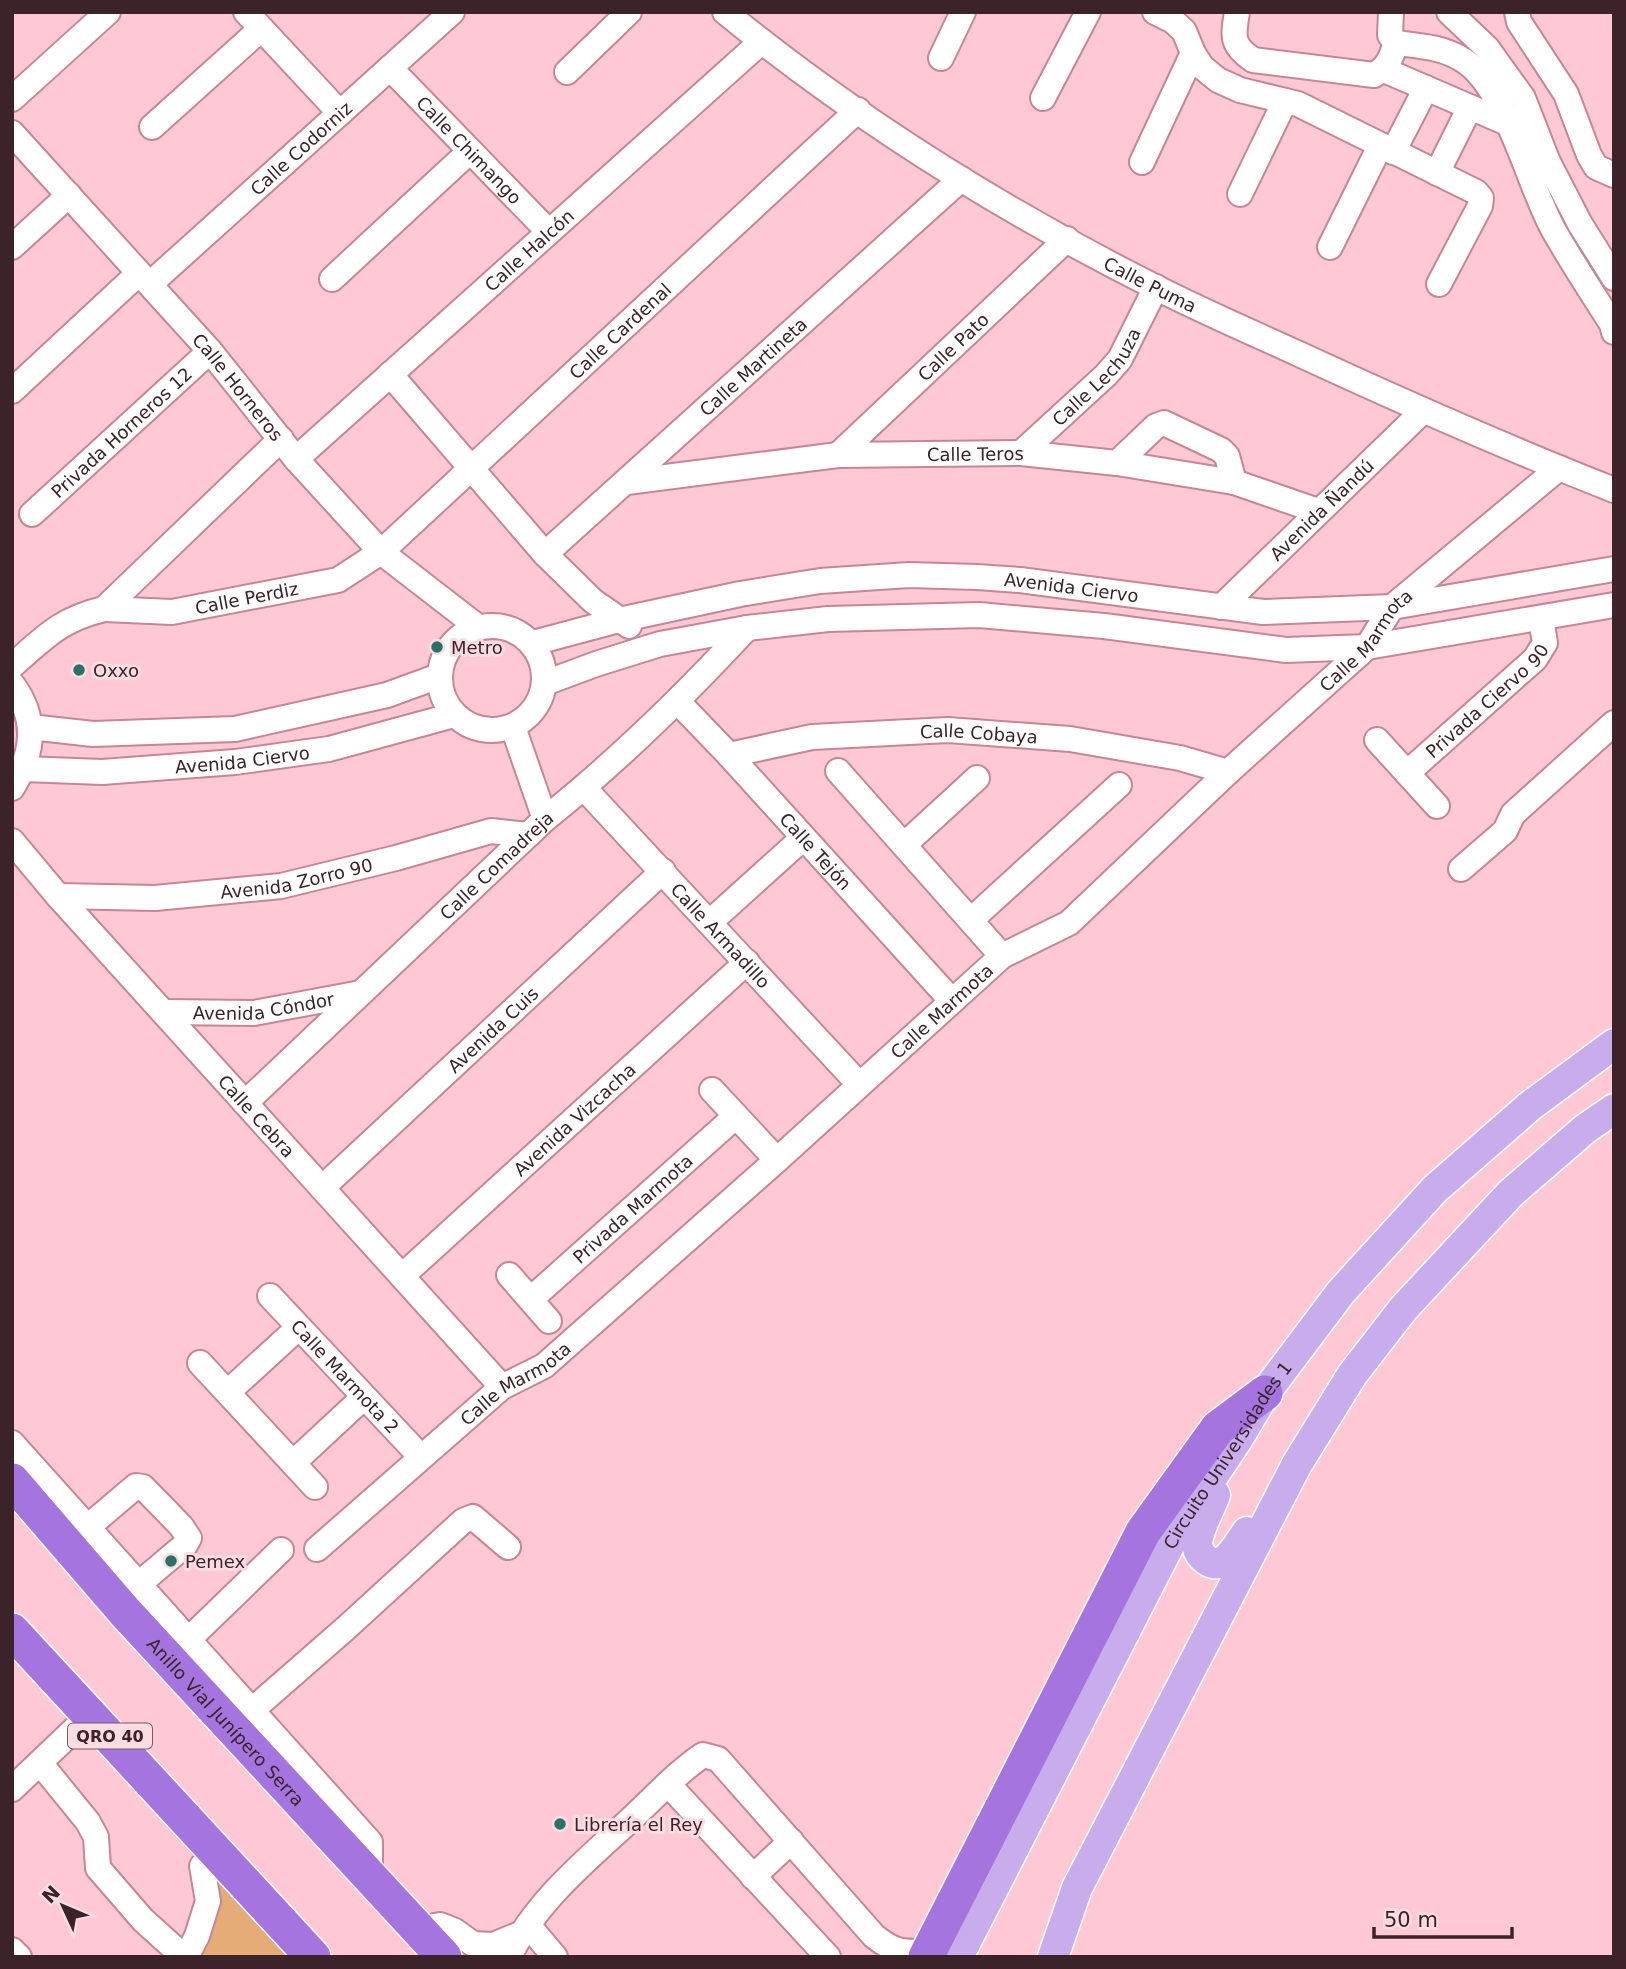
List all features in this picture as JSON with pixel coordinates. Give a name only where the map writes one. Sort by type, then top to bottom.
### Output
[{"type":"highway","points":[[937,1955],[1143,1532],[1218,1427],[1265,1394]]},
{"type":"highway","name":"Anillo Vial Junípero Serra","points":[[19,1494],[444,1957]]},
{"type":"highway","points":[[12,1603],[93,1691],[208,1825],[205,1853]]},
{"type":"highway","name":"QRO 40","points":[[12,1631],[205,1853],[313,1957]]},
{"type":"highway","points":[[12,1658],[76,1728],[205,1853],[286,1957]]},
{"type":"main road","name":"Circuito Universidades 1","points":[[937,1955],[1177,1530],[1265,1394],[1341,1292],[1435,1189],[1530,1105],[1614,1044]]},
{"type":"main road","points":[[1237,1440],[1197,1541],[1198,1550],[1211,1563],[1226,1561],[1297,1464],[1352,1376],[1402,1309],[1511,1193],[1585,1129],[1614,1109]]},
{"type":"main road","points":[[1053,1957],[1077,1888],[1297,1464]]},
{"type":"street","points":[[18,83],[108,12]]},
{"type":"street","name":"Calle Codorniz","points":[[12,391],[340,113],[452,12]]},
{"type":"street","points":[[567,72],[629,12]]},
{"type":"street","name":"Calle Puma","points":[[724,12],[761,42],[961,179],[1156,288],[1423,411],[1614,490]]},
{"type":"street","points":[[941,58],[963,12]]},
{"type":"street","points":[[1043,98],[1087,12]]},
{"type":"street","points":[[1155,12],[1173,21],[1184,31],[1202,67],[1217,80],[1240,90],[1298,104],[1476,192],[1481,198],[1480,206],[1439,284]]},
{"type":"street","points":[[1237,12],[1233,36],[1240,51],[1253,60],[1374,75],[1384,70],[1396,43]]},
{"type":"street","points":[[1391,12],[1390,36],[1396,43],[1441,49],[1465,60],[1480,75],[1499,104],[1552,227],[1612,324],[1614,332]]},
{"type":"street","points":[[1449,12],[1488,48],[1523,98],[1548,162],[1580,224],[1614,278]]},
{"type":"street","points":[[1517,12],[1520,22],[1566,94],[1596,167],[1614,175]]},
{"type":"street","points":[[152,127],[254,20],[340,113]]},
{"type":"street","name":"Calle Halcón","points":[[296,459],[761,42]]},
{"type":"street","points":[[1142,162],[1193,53]]},
{"type":"street","name":"Calle Chimango","points":[[390,68],[548,231]]},
{"type":"street","points":[[1384,70],[1507,124]]},
{"type":"street","points":[[1330,247],[1386,149],[1426,88]]},
{"type":"street","points":[[1240,194],[1285,101]]},
{"type":"street","points":[[1437,173],[1470,107]]},
{"type":"street","name":"Calle Cardenal","points":[[381,552],[858,110]]},
{"type":"street","name":"Calle Horneros","points":[[12,133],[211,351],[296,459],[381,552],[478,627]]},
{"type":"street","points":[[332,279],[470,151]]},
{"type":"street","name":"Calle Martineta","points":[[545,554],[961,179]]},
{"type":"street","points":[[12,247],[69,195]]},
{"type":"street","name":"Calle Pato","points":[[838,455],[1067,239]]},
{"type":"street","name":"Calle Lechuza","points":[[1021,453],[1120,359],[1156,288]]},
{"type":"street","name":"Privada Horneros 12","points":[[32,514],[211,351]]},
{"type":"street","points":[[390,374],[545,554],[593,601],[660,644]]},
{"type":"street","name":"Avenida Ñandú","points":[[1221,607],[1423,411]]},
{"type":"street","points":[[1117,463],[1156,426],[1164,423],[1221,450],[1227,456],[1234,482]]},
{"type":"street","points":[[12,666],[62,623],[104,609],[281,439]]},
{"type":"street","name":"Calle Teros","points":[[627,482],[838,455],[1021,453],[1117,463],[1234,482],[1318,511]]},
{"type":"street","name":"Calle Marmota","points":[[317,1549],[502,1387],[544,1366],[1002,956],[1069,923],[1228,772],[1367,647],[1392,607],[1559,468]]},
{"type":"street","name":"Calle Perdiz","points":[[104,609],[172,612],[338,580],[381,552]]},
{"type":"street","name":"Avenida Ciervo","points":[[533,643],[619,620],[740,594],[820,581],[909,575],[1020,580],[1263,612],[1392,607],[1614,569]]},
{"type":"street","points":[[977,577],[979,615]]},
{"type":"street","name":"Avenida Ciervo","points":[[545,683],[660,644],[747,628],[828,619],[979,615],[1104,626],[1286,650],[1367,647],[1614,605]]},
{"type":"street","name":"Privada Ciervo 90","points":[[1407,773],[1535,659],[1545,643],[1541,619]]},
{"type":"street","points":[[501,625],[519,632],[533,643],[543,662],[545,683],[540,701],[529,716],[513,727],[492,731],[471,727],[454,715],[442,697],[439,676],[443,659],[452,643],[478,627],[501,625]]},
{"type":"street","name":"Calle Comadreja","points":[[245,1102],[537,827],[678,702],[747,628]]},
{"type":"street","name":"Avenida Ciervo","points":[[30,727],[93,734],[235,729],[387,695],[439,676]]},
{"type":"street","points":[[12,684],[22,697],[30,727],[30,748],[18,778]]},
{"type":"street","name":"Calle Tejón","points":[[678,702],[951,1001]]},
{"type":"street","name":"Avenida Ciervo","points":[[18,778],[235,762],[330,749],[454,715]]},
{"type":"street","points":[[1461,869],[1505,831],[1513,814],[1614,723]]},
{"type":"street","points":[[513,727],[537,827]]},
{"type":"street","points":[[235,729],[235,762]]},
{"type":"street","name":"Calle Cobaya","points":[[729,755],[811,737],[948,730],[1070,739],[1180,758],[1228,772]]},
{"type":"street","name":"Privada Ciervo 90","points":[[1377,740],[1437,806]]},
{"type":"street","points":[[838,771],[1002,956]]},
{"type":"street","points":[[904,845],[977,778]]},
{"type":"street","points":[[971,920],[1119,785]]},
{"type":"street","name":"Calle Armadillo","points":[[584,788],[859,1084]]},
{"type":"street","name":"Avenida Zorro 90","points":[[58,896],[155,898],[281,886],[491,831],[537,827]]},
{"type":"street","points":[[709,922],[803,838]]},
{"type":"street","name":"Calle Cebra","points":[[12,841],[58,896],[502,1387]]},
{"type":"street","name":"Avenida Cuis","points":[[322,1188],[663,871]]},
{"type":"street","name":"Avenida Vizcacha","points":[[402,1276],[747,962]]},
{"type":"street","name":"Avenida Cóndor","points":[[164,1012],[254,1013],[361,993]]},
{"type":"street","points":[[712,1090],[777,1160]]},
{"type":"street","name":"Privada Marmota","points":[[531,1299],[736,1116]]},
{"type":"street","points":[[509,1275],[549,1321]]},
{"type":"street","name":"Calle Marmota 2","points":[[270,1296],[421,1457]]},
{"type":"street","points":[[229,1391],[298,1328]]},
{"type":"street","points":[[201,1363],[315,1487]]},
{"type":"street","points":[[293,1462],[364,1397]]},
{"type":"street","points":[[12,1443],[370,1842],[370,1874]]},
{"type":"street","points":[[89,1526],[136,1486],[143,1487],[181,1526],[190,1538],[185,1545],[140,1583]]},
{"type":"street","points":[[251,1711],[463,1521],[473,1517],[508,1547]]},
{"type":"street","points":[[189,1639],[281,1550]]},
{"type":"street","points":[[12,1789],[76,1728]]},
{"type":"street","points":[[509,1957],[524,1930],[586,1861],[703,1755],[718,1759],[874,1936],[899,1952],[937,1955]]},
{"type":"street","points":[[40,1763],[88,1822],[96,1837],[98,1868],[143,1920],[185,1957],[197,1936],[208,1901],[205,1853]]},
{"type":"street","points":[[668,1784],[828,1957]]},
{"type":"street","points":[[753,1877],[791,1841]]},
{"type":"street","points":[[418,1929],[440,1925],[455,1931],[473,1944],[493,1945],[524,1930]]},
{"type":"street","points":[[524,1930],[555,1957]]},
{"type":"street","points":[[12,1950],[19,1957]]},
{"type":"shaded area","points":[[12,1631],[313,1957],[186,1957],[202,1865],[12,1658]]},
{"type":"place","name":"Metro","points":[[437,647]]},
{"type":"place","name":"Oxxo","points":[[79,670]]},
{"type":"place","name":"Pemex","points":[[171,1561]]},
{"type":"place","name":"Librería el Rey","points":[[560,1824]]}]
